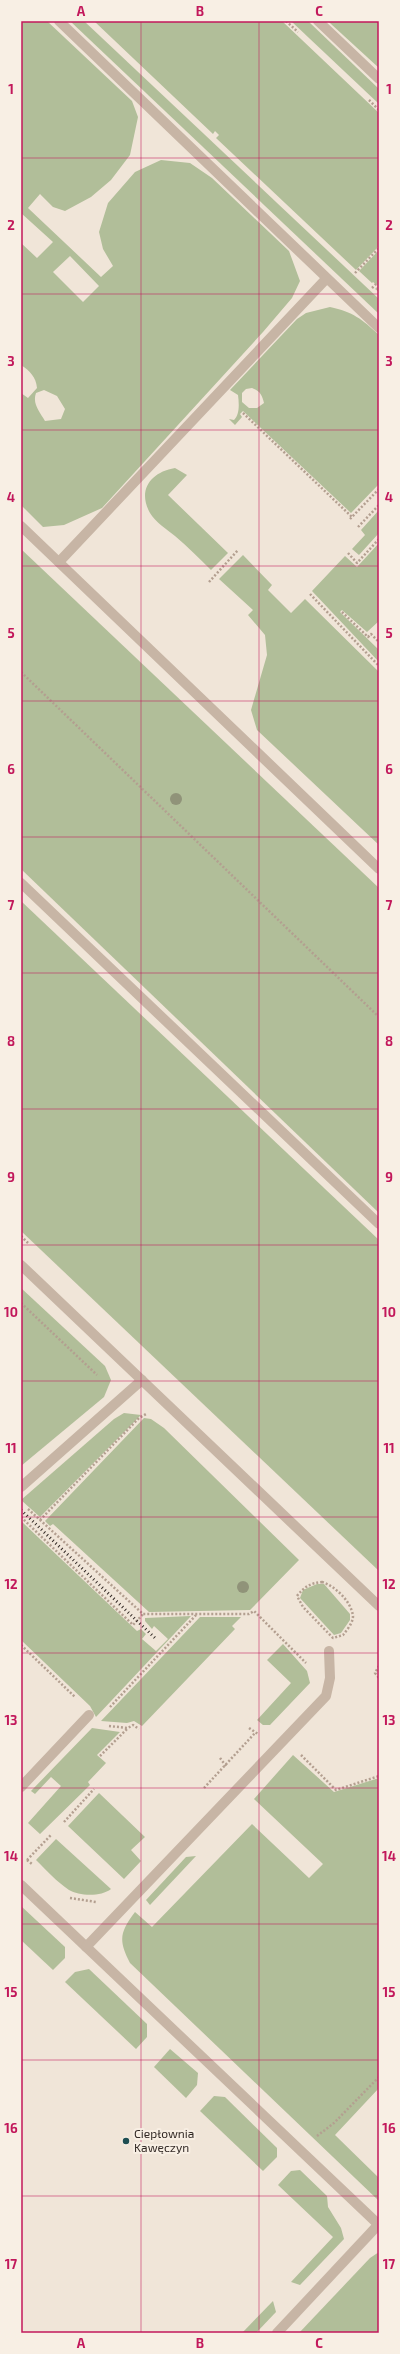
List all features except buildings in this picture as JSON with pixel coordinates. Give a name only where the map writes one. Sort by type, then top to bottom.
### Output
[{"type":"lane","points":[[59,21],[326,279],[379,328]]},
{"type":"lane","points":[[318,21],[379,79]]},
{"type":"lane","points":[[59,562],[326,279]]},
{"type":"lane","points":[[21,526],[379,868]]},
{"type":"lane","points":[[21,883],[379,1224]]},
{"type":"lane","points":[[21,1265],[379,1606]]},
{"type":"lane","points":[[21,1487],[142,1380]]},
{"type":"lane","points":[[86,1947],[326,1696],[330,1678],[329,1651]]},
{"type":"lane","points":[[21,1787],[89,1719]]},
{"type":"lane","points":[[21,1885],[379,2225],[277,2333]]},
{"type":"path","points":[[355,273],[379,248]]},
{"type":"path","points":[[372,288],[376,284]]},
{"type":"path","points":[[242,413],[351,518],[379,489]]},
{"type":"path","points":[[358,527],[379,505]]},
{"type":"path","points":[[348,553],[357,563],[379,539]]},
{"type":"path","points":[[209,582],[238,550]]},
{"type":"path","points":[[310,594],[379,666]]},
{"type":"path","points":[[342,612],[368,636],[371,634],[379,642]]},
{"type":"path","points":[[21,672],[379,1017]]},
{"type":"path","points":[[21,1303],[97,1375]]},
{"type":"path","points":[[40,1520],[139,1418],[148,1413]]},
{"type":"path","points":[[26,1506],[143,1614],[249,1614],[254,1612],[309,1665]]},
{"type":"path","points":[[21,1517],[133,1625],[143,1614]]},
{"type":"path","points":[[322,1582],[331,1585],[347,1601],[353,1616],[350,1625],[343,1635],[333,1638],[304,1607],[297,1596],[303,1588],[312,1583],[322,1582]]},
{"type":"path","points":[[89,1719],[198,1614]]},
{"type":"path","points":[[21,1645],[86,1708],[89,1719]]},
{"type":"path","points":[[379,1666],[375,1673],[379,1678]]},
{"type":"path","points":[[89,1719],[128,1728]]},
{"type":"path","points":[[100,1756],[128,1728],[133,1725],[139,1729]]},
{"type":"path","points":[[249,1728],[257,1734],[263,1734]]},
{"type":"path","points":[[299,1753],[336,1790],[379,1776]]},
{"type":"path","points":[[64,1822],[94,1789]]},
{"type":"path","points":[[24,1863],[51,1835]]},
{"type":"path","points":[[27,1860],[36,1868]]},
{"type":"path","points":[[64,1894],[70,1898],[93,1903],[99,1901]]},
{"type":"path","points":[[314,2139],[334,2123],[379,2077]]},
{"type":"green space","points":[[21,21],[47,21],[132,101],[138,117],[130,155],[111,180],[91,197],[65,211],[53,207],[40,194],[28,208],[101,277],[113,266],[103,249],[99,232],[108,203],[135,172],[161,160],[190,163],[212,178],[289,251],[300,281],[292,298],[263,332],[102,508],[64,525],[43,527],[21,505],[21,393],[28,398],[37,388],[32,375],[21,365],[21,243],[37,258],[53,242],[21,213]],"holes":[[[70,256],[99,286],[83,302],[53,272]],[[44,390],[57,396],[65,409],[61,419],[45,421],[39,411],[35,397],[36,393]]]},
{"type":"green space","points":[[70,21],[84,21],[379,299],[379,314]]},
{"type":"green space","points":[[94,21],[282,21],[379,113],[379,246],[356,270],[216,138],[219,135],[215,131],[213,134]]},
{"type":"green space","points":[[291,21],[308,21],[379,89],[379,104]]},
{"type":"green space","points":[[328,21],[379,21],[379,68],[331,24]]},
{"type":"green space","points":[[379,250],[379,292],[375,289],[378,286],[373,282],[372,283],[359,271]]},
{"type":"green space","points":[[330,307],[345,311],[357,317],[379,335],[379,484],[351,513],[243,411],[240,414],[242,417],[235,425],[229,419],[234,420],[236,418],[239,405],[238,395],[230,390],[297,319],[306,313]],"holes":[[[252,388],[257,390],[264,403],[257,408],[249,408],[242,402],[242,393],[246,389]]]},
{"type":"green space","points":[[175,468],[187,475],[168,495],[228,553],[211,570],[184,544],[155,520],[146,505],[145,497],[149,483],[159,473]]},
{"type":"green space","points":[[379,510],[379,533],[359,555],[352,549],[365,535],[361,530]]},
{"type":"green space","points":[[379,543],[379,621],[367,632],[342,610],[340,612],[379,650],[379,662],[312,591],[345,556],[357,567]]},
{"type":"green space","points":[[21,549],[379,888],[379,1213],[21,869]]},
{"type":"green space","points":[[243,555],[272,585],[268,590],[291,613],[305,599],[379,672],[379,845],[257,730],[251,710],[267,655],[265,635],[248,615],[253,610],[219,579]]},
{"type":"green space","points":[[21,901],[379,1240],[379,1571],[21,1231]]},
{"type":"green space","points":[[21,1288],[105,1366],[111,1380],[104,1397],[21,1466]]},
{"type":"green space","points":[[124,1413],[141,1415],[40,1517],[21,1500],[114,1419]]},
{"type":"green space","points":[[144,1418],[151,1419],[164,1428],[299,1560],[250,1610],[149,1612],[53,1524],[50,1526],[45,1521]]},
{"type":"green space","points":[[21,1521],[137,1631],[141,1629],[146,1634],[142,1639],[156,1651],[168,1639],[154,1626],[152,1629],[145,1621],[145,1618],[191,1616],[96,1717],[90,1706],[21,1640]]},
{"type":"green space","points":[[317,1584],[324,1584],[350,1614],[350,1620],[341,1633],[334,1635],[300,1598],[303,1590]]},
{"type":"green space","points":[[200,1617],[241,1617],[232,1626],[235,1629],[142,1726],[134,1721],[127,1723],[101,1721]]},
{"type":"green space","points":[[283,1644],[307,1671],[310,1683],[270,1725],[263,1725],[257,1720],[291,1683],[267,1660]]},
{"type":"green space","points":[[92,1728],[120,1732],[97,1755],[106,1763],[88,1782],[90,1785],[40,1834],[28,1823],[61,1786],[51,1777],[35,1794],[31,1791]]},
{"type":"green space","points":[[293,1755],[334,1792],[379,1778],[379,2088],[335,2135],[379,2178],[378,2200],[130,1963],[122,1942],[122,1936],[126,1925],[135,1912],[152,1927],[252,1824],[309,1878],[323,1864],[254,1799]]},
{"type":"green space","points":[[99,1793],[145,1837],[131,1850],[141,1861],[124,1879],[68,1826]]},
{"type":"green space","points":[[56,1839],[111,1889],[107,1892],[90,1895],[78,1894],[69,1890],[56,1880],[36,1860]]},
{"type":"green space","points":[[196,1856],[150,1905],[146,1900],[186,1857]]},
{"type":"green space","points":[[21,1906],[65,1947],[65,1958],[53,1970],[21,1940]]},
{"type":"green space","points":[[89,1969],[147,2024],[147,2037],[136,2049],[65,1982],[75,1972]]},
{"type":"green space","points":[[170,2049],[198,2073],[197,2085],[186,2098],[154,2067]]},
{"type":"green space","points":[[214,2096],[225,2097],[277,2148],[277,2157],[263,2171],[200,2111]]},
{"type":"green space","points":[[300,2170],[327,2196],[328,2207],[341,2228],[344,2239],[300,2285],[291,2282],[333,2237],[278,2185],[291,2171]]},
{"type":"green space","points":[[379,2252],[379,2333],[299,2333],[370,2258]]},
{"type":"green space","points":[[273,2301],[276,2312],[256,2333],[242,2333]]},
{"type":"railway","points":[[21,1510],[155,1638]]},
{"type":"place","name":"Ciepłownia Kawęczyn","points":[[126,2141]]}]
